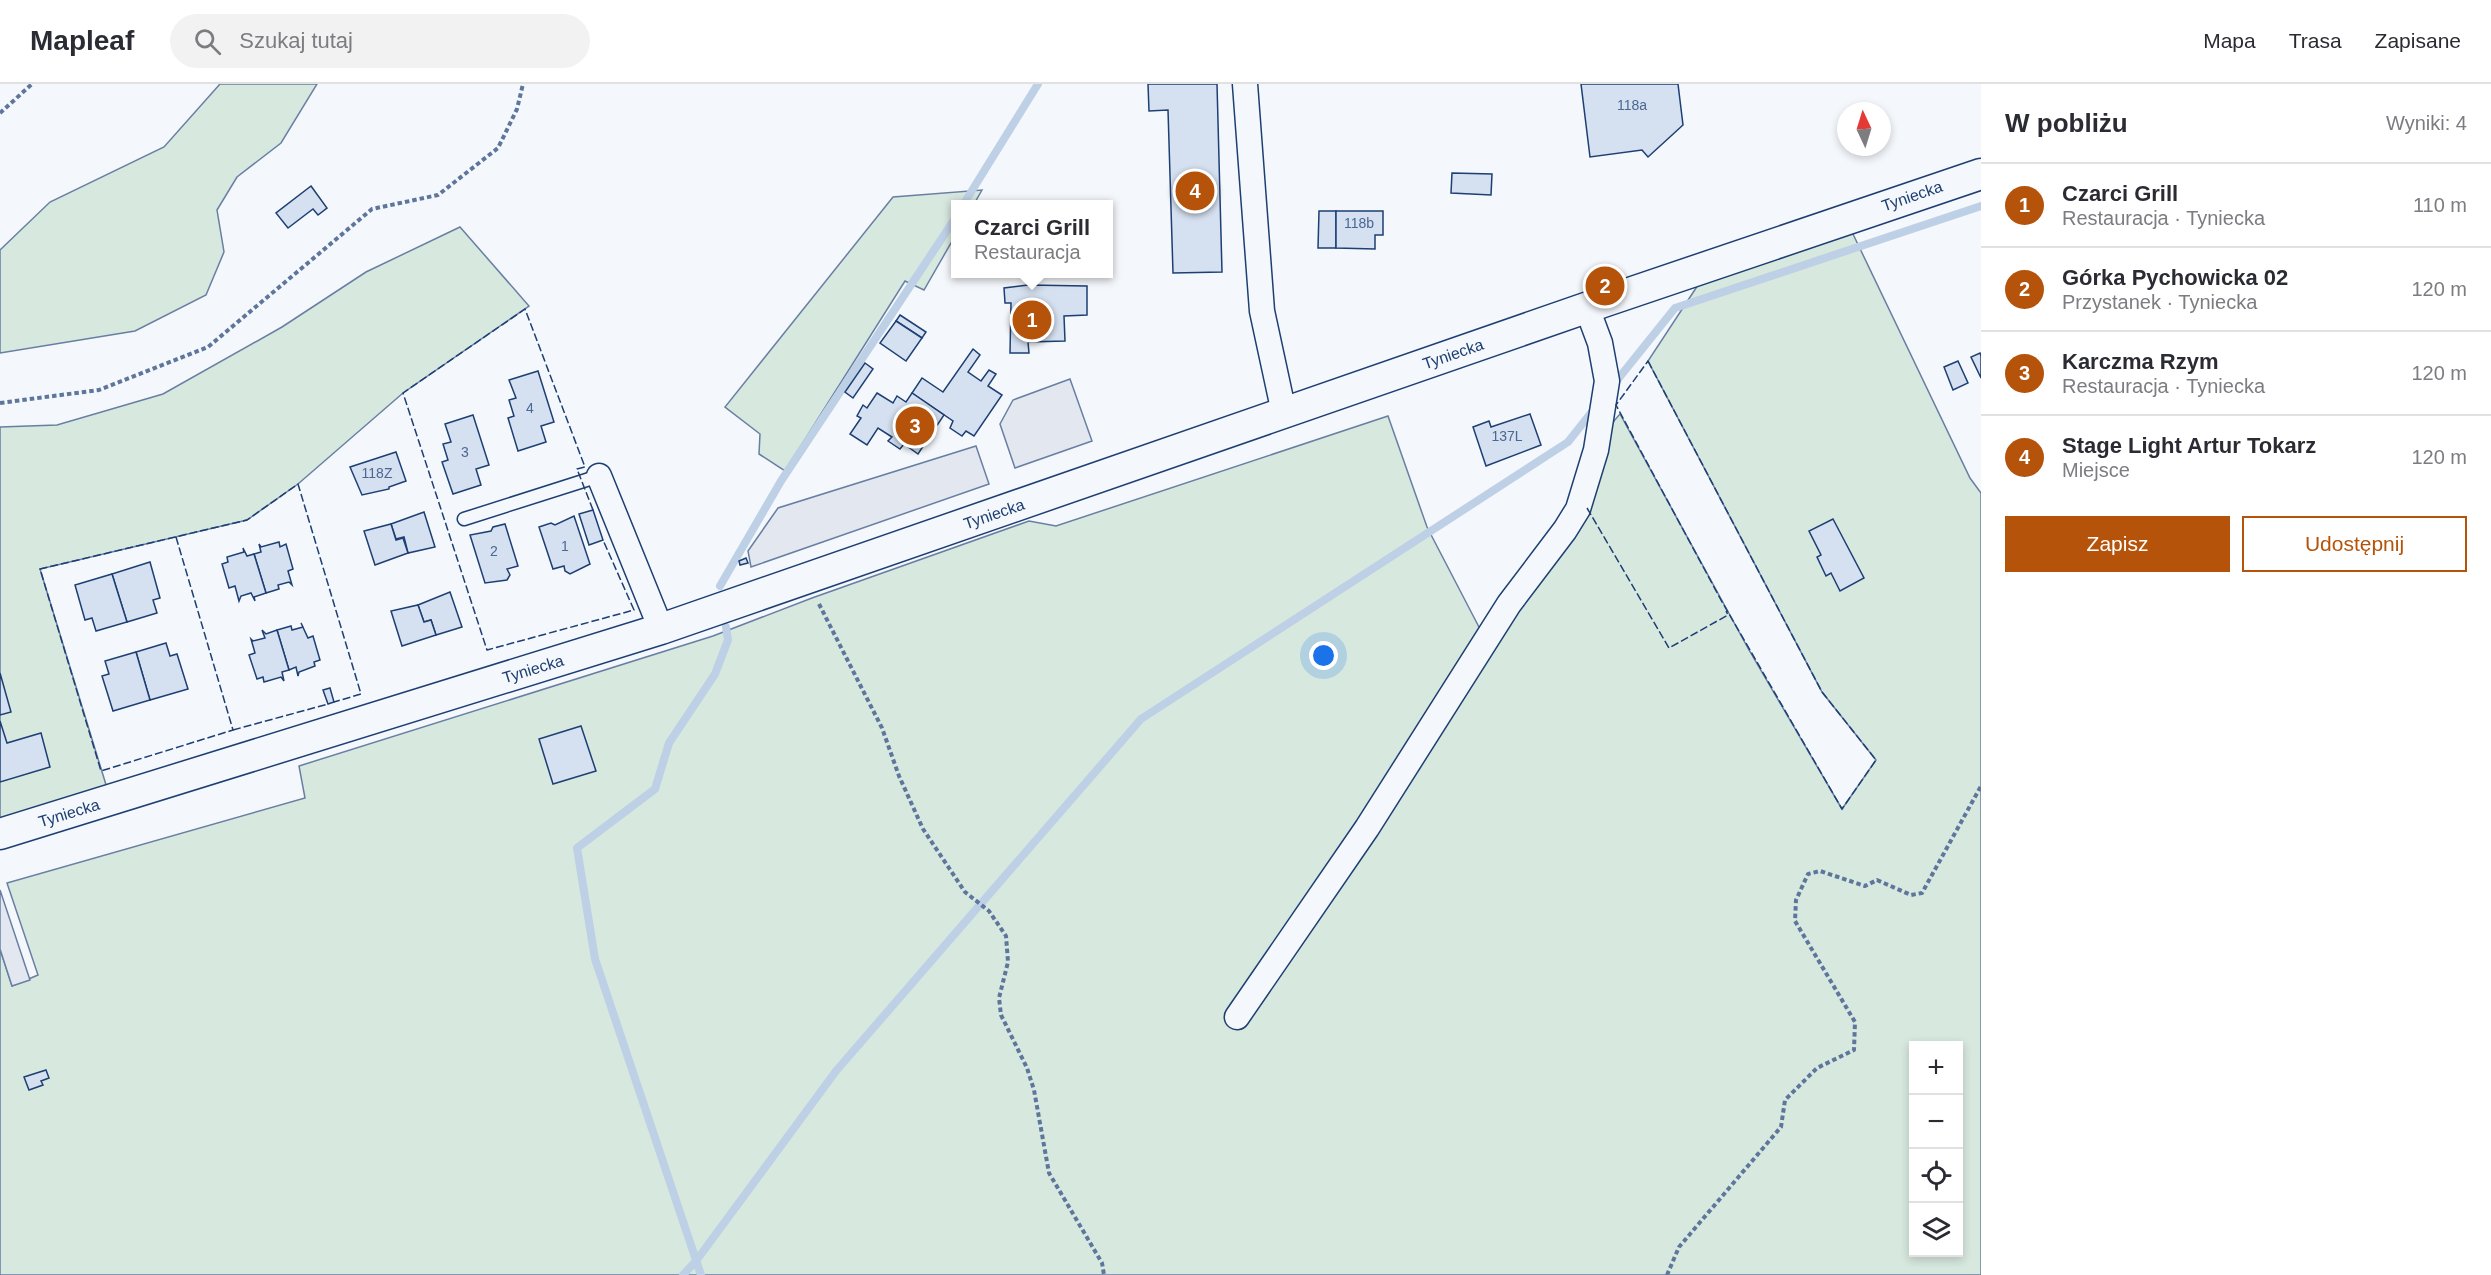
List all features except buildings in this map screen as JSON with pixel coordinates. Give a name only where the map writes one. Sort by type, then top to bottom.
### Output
[{"type":"street","points":[[1245,84],[1262,310],[1284,413]]},
{"type":"street","name":"Tyniecka","points":[[0,834],[661,629],[1981,174]]},
{"type":"street","points":[[1237,1017],[1373,819],[1509,604],[1555,544],[1578,509],[1596,450],[1607,381],[1600,344],[1587,308]]},
{"type":"street","points":[[599,476],[661,629]]},
{"type":"lane","points":[[464,519],[599,476]]},
{"type":"path","points":[[0,113],[32,84]]},
{"type":"path","points":[[0,403],[99,390],[208,347],[372,209],[438,195],[498,148],[517,109],[523,84]]},
{"type":"path","points":[[806,580],[882,728],[898,776],[922,829],[965,891],[989,911],[1006,936],[1008,962],[999,998],[1000,1015],[1027,1068],[1034,1090],[1048,1173],[1102,1263],[1104,1275]]},
{"type":"path","points":[[1667,1275],[1679,1247],[1781,1127],[1785,1100],[1816,1068],[1854,1050],[1855,1022],[1795,921],[1796,900],[1808,874],[1820,871],[1865,886],[1877,880],[1911,895],[1922,893],[1981,786]]},
{"type":"shaded area","points":[[220,84],[317,84],[281,143],[237,177],[217,210],[224,252],[206,295],[135,331],[0,353],[0,250],[50,202],[164,147]]},
{"type":"shaded area","points":[[982,190],[976,200],[951,200],[951,243],[924,290],[905,281],[785,471],[759,454],[760,434],[725,407],[893,197]]},
{"type":"shaded area","points":[[460,227],[529,306],[403,393],[298,484],[247,520],[40,569],[107,788],[0,823],[0,427],[57,425],[163,394],[282,327],[366,272]]},
{"type":"shaded area","points":[[1852,232],[1970,478],[1981,493],[1981,1275],[0,1275],[0,949],[12,986],[38,975],[7,883],[305,798],[299,766],[713,636],[812,598],[1029,521],[1056,526],[1388,416],[1427,527],[1480,629],[1530,590],[1569,544],[1587,504],[1602,444],[1620,414],[1749,650],[1842,809],[1876,760],[1822,692],[1648,361],[1698,285]]},
{"type":"shaded area","points":[[1070,379],[1092,441],[1015,468],[1000,424],[1013,400]]},
{"type":"shaded area","points":[[976,446],[989,484],[751,567],[748,551],[778,508]]},
{"type":"shaded area","points":[[0,890],[30,980],[12,986],[0,949]]},
{"type":"waterway","points":[[966,200],[1038,84]]},
{"type":"waterway","points":[[1614,384],[1675,308],[1981,206]]},
{"type":"waterway","points":[[720,586],[781,481],[951,225]]},
{"type":"waterway","points":[[683,1275],[696,1261],[836,1071],[1141,719],[1568,442],[1595,408]]},
{"type":"waterway","points":[[701,1275],[595,959],[577,848],[655,789],[669,743],[715,674],[728,640],[726,627]]},
{"type":"fence","points":[[593,510],[577,469],[585,467],[525,309],[403,393],[487,650],[634,610],[603,540]]},
{"type":"fence","points":[[1648,361],[1822,692],[1876,760],[1842,809],[1721,600],[1616,405],[1648,361]]},
{"type":"fence","points":[[176,537],[233,730],[101,771],[40,569],[247,520],[298,484],[361,694],[334,702]]},
{"type":"fence","points":[[1587,508],[1669,648],[1728,615],[1726,611]]},
{"type":"fence","points":[[233,730],[328,704]]},
{"type":"place","name":"Stage Light Artur Tokarz","points":[[1195,191]]},
{"type":"place","name":"Górka Pychowicka 02","points":[[1605,286]]},
{"type":"place","name":"Czarci Grill","points":[[1032,320]]},
{"type":"place","name":"Karczma Rzym","points":[[915,426]]}]
